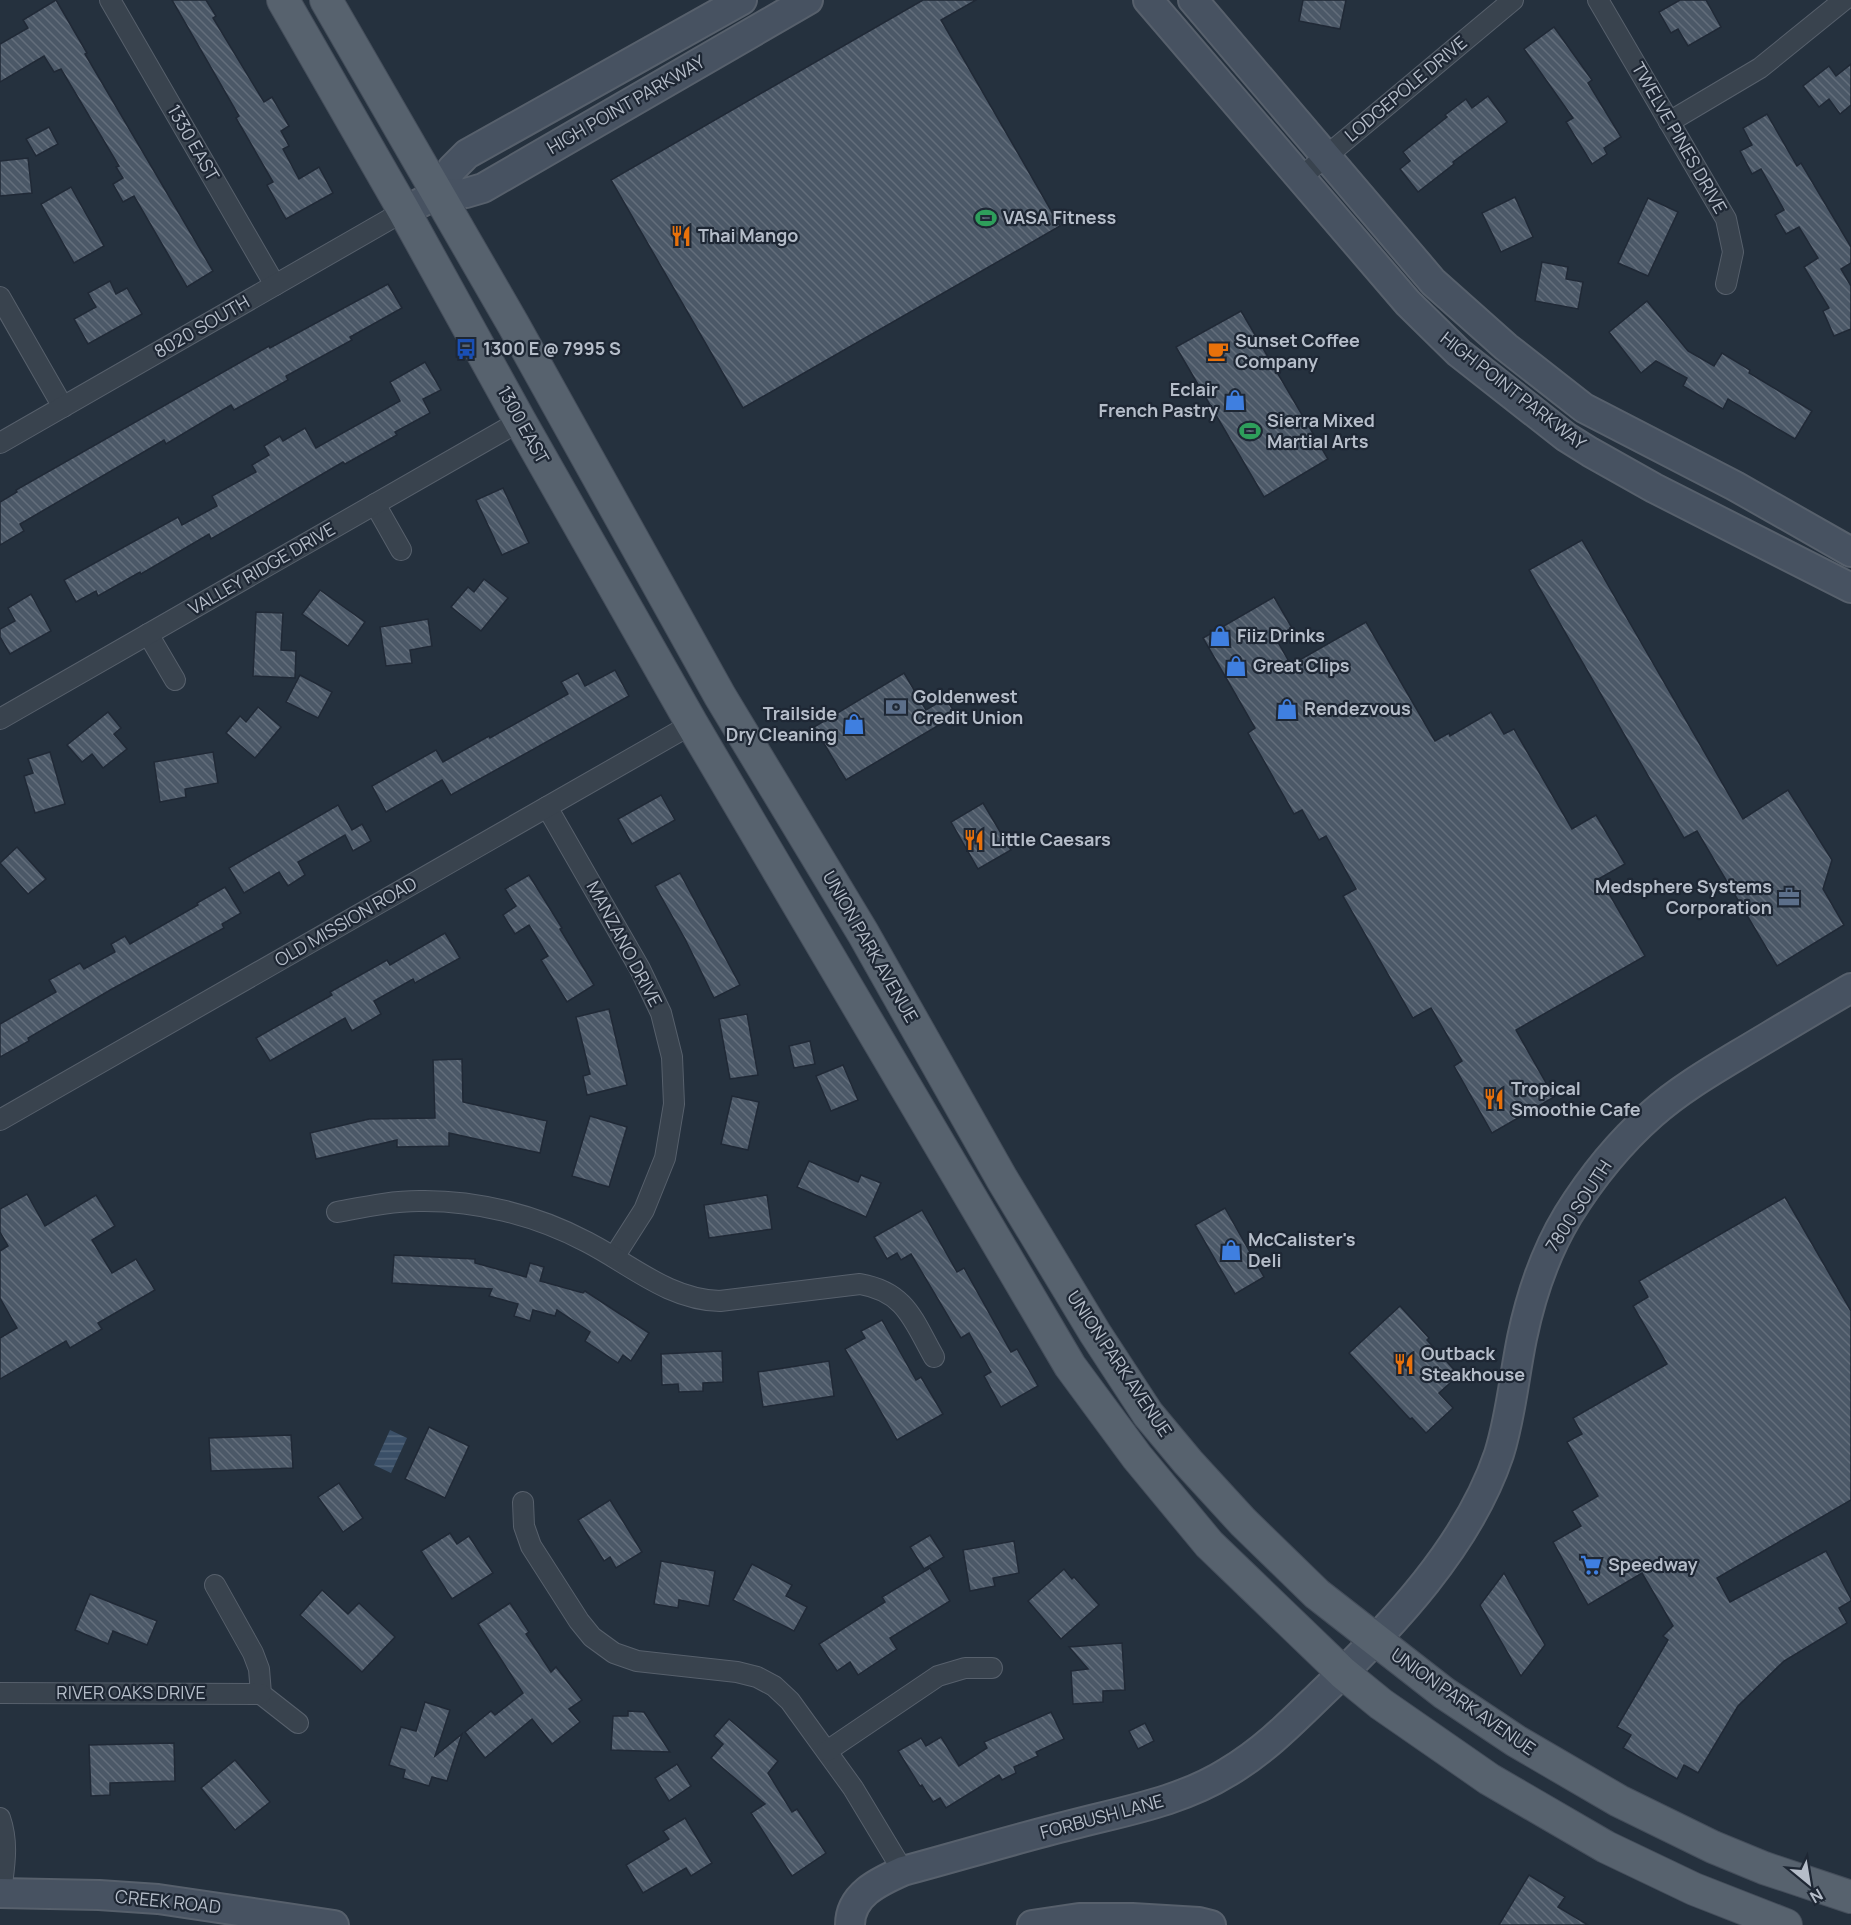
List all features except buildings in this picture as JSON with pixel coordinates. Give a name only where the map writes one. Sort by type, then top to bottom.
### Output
[{"type":"main road","name":"1300 EAST","points":[[283,0],[693,724]]},
{"type":"main road","points":[[326,0],[438,194]]},
{"type":"main road","name":"UNION PARK AVENUE","points":[[438,194],[720,696],[863,933],[1002,1179],[1095,1333],[1148,1414],[1243,1522],[1317,1594],[1444,1693],[1498,1729],[1619,1801],[1713,1847],[1764,1868],[1851,1897]]},
{"type":"main road","name":"UNION PARK AVENUE","points":[[693,724],[1070,1366],[1137,1457],[1209,1544],[1343,1673],[1416,1729],[1489,1779],[1564,1824],[1662,1874],[1786,1925]]},
{"type":"main road","points":[[1053,1338],[1093,1368],[1106,1388],[1124,1406],[1137,1415],[1148,1414]]},
{"type":"street","name":"1330 EAST","points":[[110,0],[275,285]]},
{"type":"street","name":"HIGH POINT PARKWAY","points":[[438,194],[452,169],[467,154],[742,0]]},
{"type":"street","name":"HIGH POINT PARKWAY","points":[[404,211],[438,194],[466,193],[483,188],[808,0]]},
{"type":"street","name":"HIGH POINT PARKWAY","points":[[1148,0],[1408,303],[1459,353],[1566,437],[1654,488],[1851,588]]},
{"type":"street","name":"HIGH POINT PARKWAY","points":[[1192,0],[1433,282],[1506,346],[1584,408],[1735,486],[1851,552]]},
{"type":"street","name":"LODGEPOLE DRIVE","points":[[1300,178],[1513,0]]},
{"type":"street","name":"TWELVE PINES DRIVE","points":[[1598,0],[1726,219],[1733,252],[1726,284]]},
{"type":"street","points":[[1669,122],[1760,68],[1844,0]]},
{"type":"street","name":"8020 SOUTH","points":[[0,443],[404,211]]},
{"type":"street","points":[[0,297],[63,407]]},
{"type":"street","name":"VALLEY RIDGE DRIVE","points":[[0,719],[520,421]]},
{"type":"street","points":[[375,504],[401,550]]},
{"type":"street","points":[[148,634],[175,680]]},
{"type":"street","name":"OLD MISSION ROAD","points":[[0,1120],[693,724]]},
{"type":"street","name":"MANZANO DRIVE","points":[[547,807],[640,969],[661,1013],[672,1057],[674,1104],[665,1158],[644,1210],[614,1257]]},
{"type":"street","name":"7800 SOUTH","points":[[1343,1673],[1375,1640],[1444,1557],[1469,1519],[1484,1490],[1505,1433],[1527,1315],[1544,1260],[1586,1188],[1627,1137],[1676,1094],[1700,1077],[1851,987]]},
{"type":"street","points":[[337,1212],[378,1204],[419,1201],[464,1204],[506,1211],[548,1224],[587,1242],[686,1297],[703,1301],[720,1301],[860,1284],[877,1287],[893,1295],[906,1307],[934,1357]]},
{"type":"street","points":[[522,1502],[524,1526],[531,1546],[579,1621],[592,1636],[614,1653],[637,1661],[737,1672],[757,1677],[774,1686],[790,1701],[853,1788],[903,1871]]},
{"type":"street","points":[[215,1585],[253,1653],[259,1669],[261,1694],[298,1723]]},
{"type":"street","points":[[827,1751],[938,1676],[965,1668],[992,1668]]},
{"type":"street","name":"FORBUSH LANE","points":[[850,1925],[852,1908],[868,1889],[903,1871],[1176,1798],[1225,1775],[1257,1753],[1284,1730],[1343,1673]]},
{"type":"street","name":"RIVER OAKS DRIVE","points":[[0,1693],[261,1694]]},
{"type":"street","points":[[0,1818],[5,1832],[7,1850],[0,1893]]},
{"type":"street","name":"CREEK ROAD","points":[[0,1893],[158,1899],[334,1925]]},
{"type":"street","points":[[1032,1925],[1132,1918],[1199,1922],[1211,1925]]},
{"type":"water","points":[[390,1430],[407,1438],[391,1473],[374,1465]]},
{"type":"place","name":"VASA Fitness","points":[[986,218]]},
{"type":"place","name":"Thai Mango","points":[[681,236]]},
{"type":"place","name":"1300 E @ 7995 S","points":[[466,349]]},
{"type":"place","name":"Sunset Coffee Company","points":[[1218,351]]},
{"type":"place","name":"Eclair French Pastry","points":[[1235,400]]},
{"type":"place","name":"Sierra Mixed Martial Arts","points":[[1250,431]]},
{"type":"place","name":"Fiiz Drinks","points":[[1220,636]]},
{"type":"place","name":"Great Clips","points":[[1236,666]]},
{"type":"place","name":"Goldenwest Credit Union","points":[[896,707]]},
{"type":"place","name":"Rendezvous","points":[[1287,709]]},
{"type":"place","name":"Trailside Dry Cleaning","points":[[854,724]]},
{"type":"place","name":"Little Caesars","points":[[974,840]]},
{"type":"place","name":"Medsphere Systems Corporation","points":[[1789,897]]},
{"type":"place","name":"Tropical Smoothie Cafe","points":[[1494,1099]]},
{"type":"place","name":"McCalister's Deli","points":[[1231,1250]]},
{"type":"place","name":"Outback Steakhouse","points":[[1404,1364]]},
{"type":"place","name":"Speedway","points":[[1591,1565]]}]
